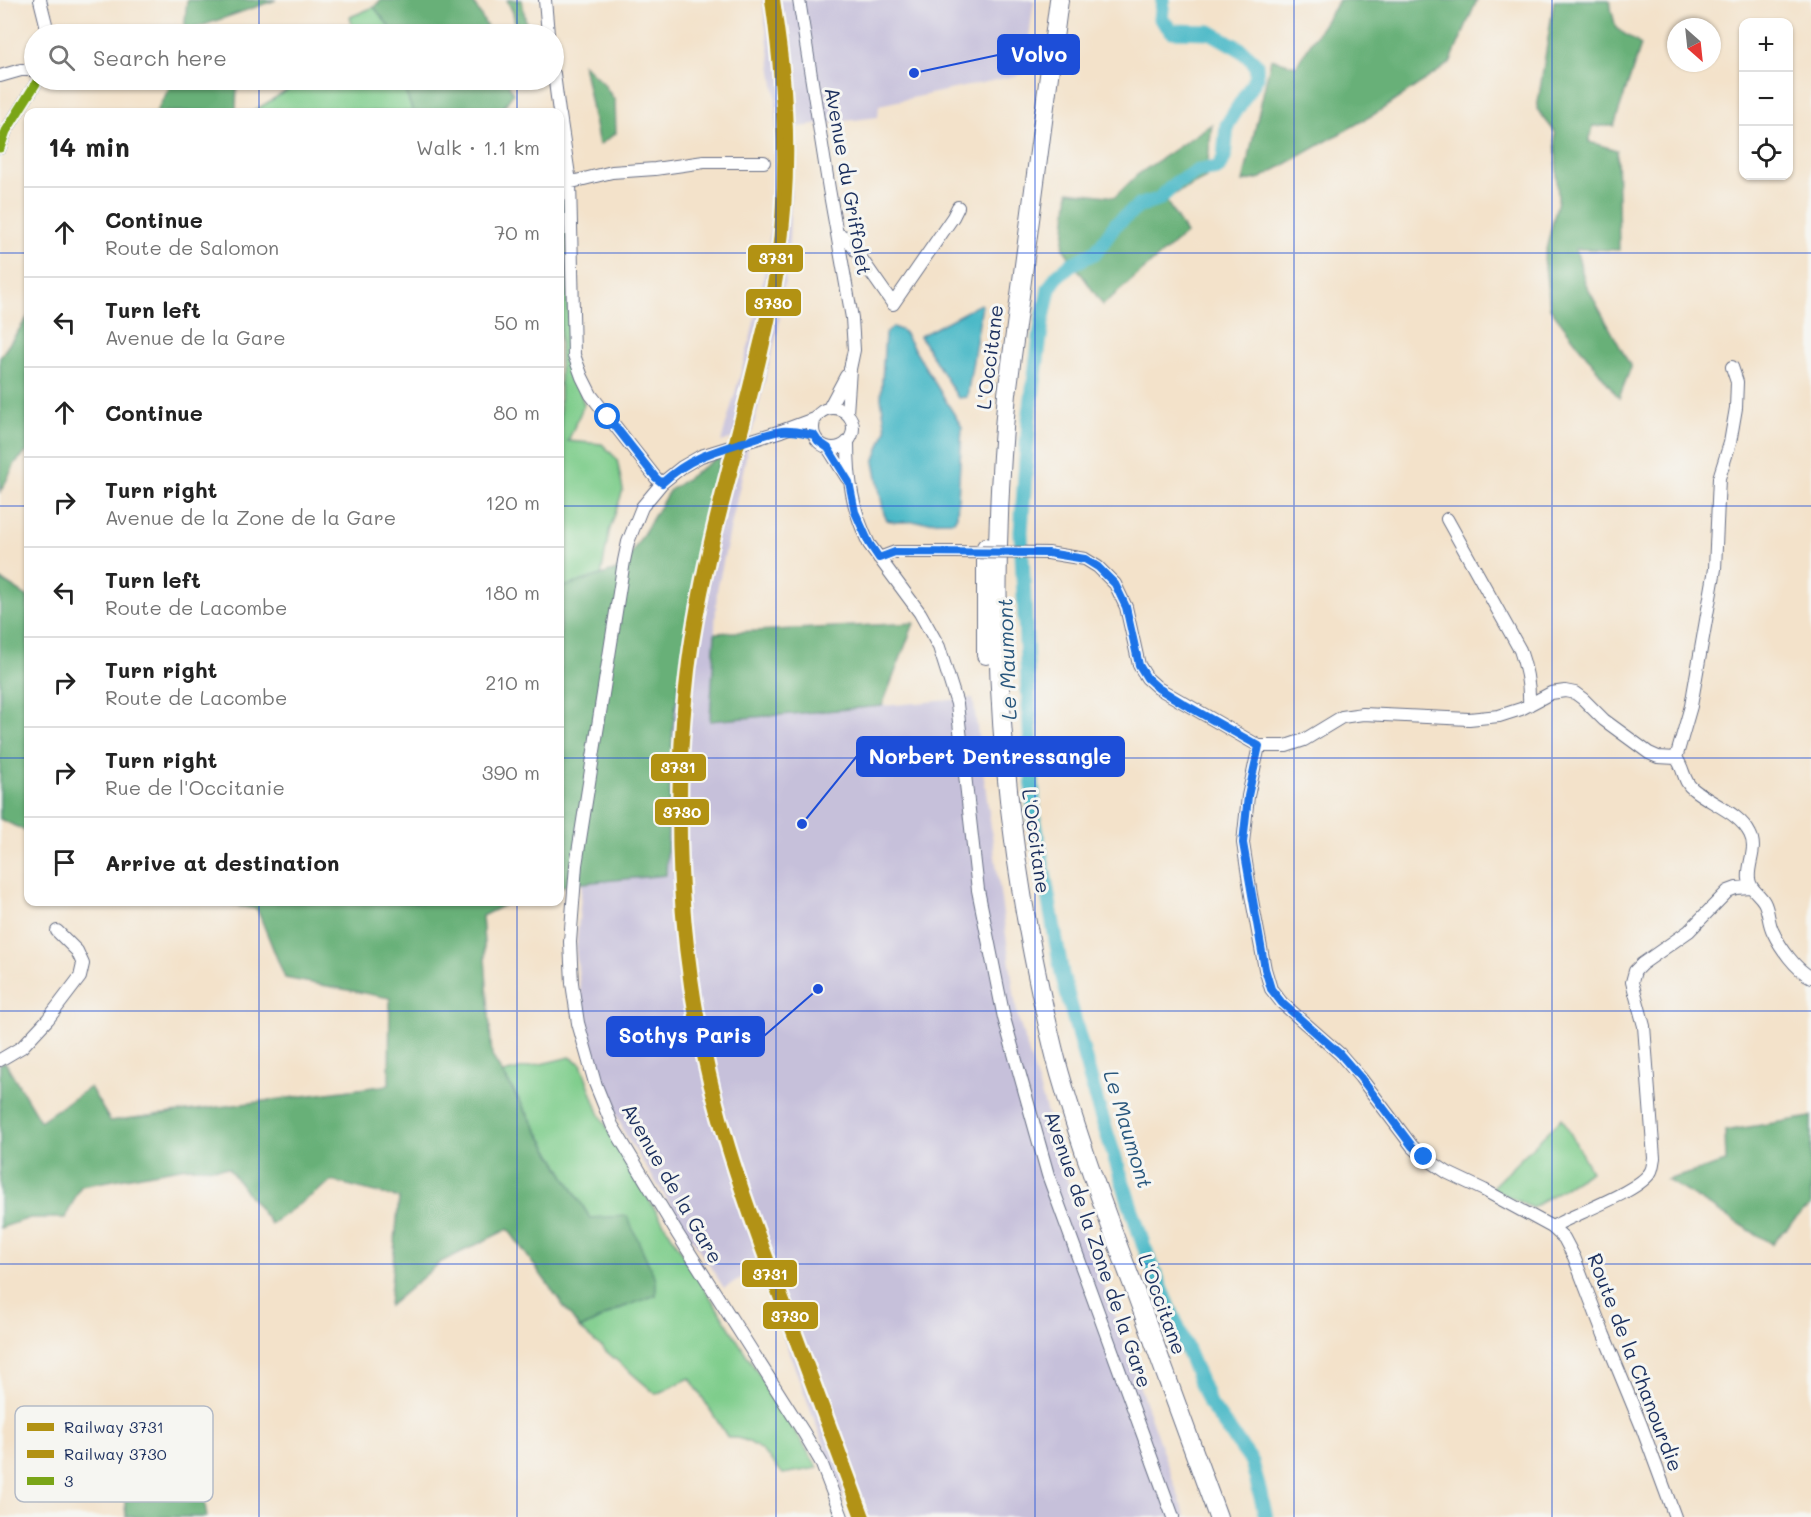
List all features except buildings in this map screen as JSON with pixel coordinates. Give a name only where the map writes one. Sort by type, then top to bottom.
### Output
[{"type":"highway","name":"L'Occitane","points":[[1046,0],[996,388],[990,457],[985,603],[987,683],[994,780],[1003,854],[1018,943],[1029,996],[1062,1119],[1102,1239],[1206,1517]]},
{"type":"highway","name":"L'Occitane","points":[[1059,0],[1006,394],[1001,457],[998,645],[1004,753],[1012,832],[1040,989],[1060,1072],[1084,1153],[1218,1517]]},
{"type":"street","points":[[40,0],[46,24]]},
{"type":"street","points":[[545,0],[547,24]]},
{"type":"street","name":"Avenue du Griffolet","points":[[799,0],[852,318],[854,350],[849,369]]},
{"type":"street","points":[[0,76],[24,70]]},
{"type":"street","points":[[0,148],[6,131],[32,90]]},
{"type":"street","points":[[556,90],[558,108]]},
{"type":"street","points":[[662,483],[591,396],[574,355],[565,184],[612,172],[704,162],[764,162]]},
{"type":"street","points":[[839,235],[849,241],[893,304],[958,207]]},
{"type":"street","points":[[1676,758],[1691,706],[1715,569],[1719,478],[1730,443],[1736,408],[1737,382],[1732,367]]},
{"type":"street","points":[[829,408],[841,409],[847,413],[853,424],[852,437],[848,442],[835,448],[828,448],[818,441],[813,429],[816,418],[829,408],[849,369]]},
{"type":"street","points":[[847,413],[849,369]]},
{"type":"street","name":"Avenue de la Gare","points":[[816,418],[701,456],[662,483],[642,507],[628,542],[604,686],[576,865],[570,942],[572,983],[578,1023],[596,1083],[612,1125],[677,1233],[804,1433],[821,1462],[842,1517]]},
{"type":"street","points":[[781,431],[814,435]]},
{"type":"street","name":"Avenue de la Zone de la Gare","points":[[848,442],[849,482],[855,512],[869,543],[920,613],[939,647],[957,704],[978,890],[1004,1018],[1048,1175],[1173,1517]]},
{"type":"street","name":"Avenue de la Zone de la Gare","points":[[828,448],[849,482]]},
{"type":"street","points":[[1447,519],[1520,650],[1525,665],[1528,705]]},
{"type":"street","points":[[879,558],[895,552],[954,552],[1048,553],[1085,559],[1098,567],[1115,584],[1126,607],[1139,665],[1147,678],[1158,688],[1259,746],[1286,746],[1304,741],[1342,717],[1363,714],[1469,718],[1499,716],[1514,712],[1551,693],[1565,691],[1575,693],[1604,720],[1648,753],[1658,757],[1676,758],[1691,788],[1740,821],[1754,842],[1749,876],[1750,887],[1762,899],[1773,933],[1797,968],[1811,977]]},
{"type":"street","points":[[1259,746],[1248,796],[1243,843],[1265,969],[1271,989],[1282,1003],[1340,1054],[1412,1146],[1424,1157],[1448,1173],[1552,1227],[1630,1190],[1642,1182],[1650,1172],[1654,1158],[1644,1026],[1632,982],[1635,971],[1642,963],[1689,931],[1728,891],[1750,887]]},
{"type":"street","points":[[0,1060],[22,1047],[80,977],[83,964],[76,951],[57,931]]},
{"type":"street","name":"Route de la Chanourdie","points":[[1552,1227],[1564,1238],[1574,1257],[1675,1517]]},
{"type":"shaded area","points":[[762,0],[1034,0],[1024,74],[879,105],[878,117],[791,128],[788,260],[778,329],[752,432],[721,442],[750,340],[767,261],[772,211],[776,99]]},
{"type":"shaded area","points":[[748,448],[717,590],[710,721],[973,698],[1017,1014],[1074,1202],[1186,1517],[851,1517],[758,1270],[724,1288],[626,1136],[598,1072],[583,1014],[576,952],[582,883],[666,875],[673,725],[691,597],[721,455]]},
{"type":"green space","points":[[187,0],[276,0],[207,24],[185,24]]},
{"type":"green space","points":[[381,0],[472,0],[485,24],[387,24],[374,7]]},
{"type":"green space","points":[[507,0],[522,0],[526,24],[515,24]]},
{"type":"green space","points":[[1339,0],[1477,0],[1450,63],[1378,112],[1261,178],[1243,182],[1271,59],[1296,66]]},
{"type":"green space","points":[[1554,0],[1609,0],[1616,28],[1641,45],[1614,126],[1593,126],[1589,142],[1617,150],[1619,250],[1576,249],[1585,283],[1631,367],[1619,398],[1550,308],[1544,258],[1558,200],[1555,132],[1537,109]]},
{"type":"green space","points":[[374,7],[387,24],[352,24],[350,17]]},
{"type":"green space","points":[[583,64],[603,83],[615,101],[616,133],[599,145]]},
{"type":"green space","points":[[168,90],[237,90],[236,108],[158,108]]},
{"type":"green space","points":[[288,90],[405,90],[412,108],[258,108]]},
{"type":"green space","points":[[405,90],[511,90],[513,94],[503,108],[412,108]]},
{"type":"green space","points":[[1212,124],[1206,178],[1165,199],[1186,233],[1103,305],[1063,248],[1069,191],[1115,197],[1137,175]]},
{"type":"green space","points":[[564,194],[570,354],[584,405],[568,441],[602,444],[617,459],[623,490],[609,532],[601,576],[564,587]]},
{"type":"green space","points":[[24,323],[24,455],[16,462],[0,493],[0,357]]},
{"type":"green space","points":[[721,455],[691,597],[673,725],[666,875],[564,886],[564,587],[623,568],[669,491]]},
{"type":"green space","points":[[0,579],[24,594],[24,830],[0,819]]},
{"type":"green space","points":[[914,623],[882,706],[710,721],[715,633]]},
{"type":"green space","points":[[236,906],[502,906],[482,916],[492,1056],[590,1218],[627,1216],[656,1280],[656,1295],[621,1308],[580,1329],[508,1229],[441,1262],[389,1306],[399,1198],[332,1181],[271,1224],[228,1168],[186,1167],[81,1186],[65,1218],[30,1218],[0,1228],[0,1064],[5,1062],[40,1121],[90,1087],[110,1121],[389,1085],[390,998],[285,978],[257,909]]},
{"type":"green space","points":[[570,1057],[581,1064],[599,1113],[639,1184],[818,1468],[783,1474],[766,1455],[752,1444],[737,1438],[728,1438],[690,1378],[656,1394],[580,1329],[621,1308],[656,1295],[590,1218],[503,1073]]},
{"type":"green space","points":[[1811,1117],[1811,1206],[1802,1212],[1772,1244],[1667,1180],[1726,1162],[1725,1131]]},
{"type":"green space","points":[[1562,1118],[1591,1171],[1532,1208],[1491,1188]]},
{"type":"green space","points":[[125,1502],[205,1502],[207,1517],[126,1517]]},
{"type":"water","points":[[982,305],[967,397],[958,398],[920,336]]},
{"type":"water","points":[[893,327],[903,331],[962,427],[957,516],[954,521],[895,522],[887,520],[884,514],[874,462],[886,430],[881,398],[885,334]]},
{"type":"waterway","name":"Le Maumont","points":[[1163,0],[1161,19],[1172,31],[1210,32],[1240,49],[1256,64],[1257,77],[1227,125],[1224,158],[1218,168],[1198,171],[1176,183],[1158,200],[1140,205],[1116,224],[1096,252],[1070,265],[1057,276],[1049,289],[1029,419],[1021,532],[1034,817],[1062,974],[1097,1103],[1143,1244],[1209,1403],[1252,1462],[1266,1517]]},
{"type":"rail line","name":"3731","points":[[770,0],[781,102],[782,171],[778,239],[766,316],[713,524],[692,627],[678,767],[678,873],[688,978],[697,1031],[716,1113],[756,1236],[860,1517]]},
{"type":"rail line","name":"3730","points":[[775,0],[784,68],[788,134],[784,236],[777,286],[762,356],[716,534],[697,624],[685,720],[683,873],[693,974],[718,1104],[756,1224],[865,1517]]},
{"type":"transit line","name":"3","points":[[0,148],[6,131],[32,90]]},
{"type":"place","name":"Volvo","points":[[914,73]]},
{"type":"place","name":"Norbert Dentressangle","points":[[802,824]]},
{"type":"place","name":"Sothys Paris","points":[[818,989]]},
{"type":"route","points":[[608,417],[662,483],[682,467],[717,450],[781,431],[814,435],[822,445],[828,448],[841,466],[849,482],[855,512],[869,543],[879,558],[895,552],[1048,553],[1085,559],[1098,567],[1115,584],[1126,607],[1136,655],[1147,678],[1158,688],[1184,704],[1259,746],[1248,796],[1243,843],[1265,969],[1271,989],[1282,1003],[1340,1054],[1412,1146],[1424,1157]]}]
